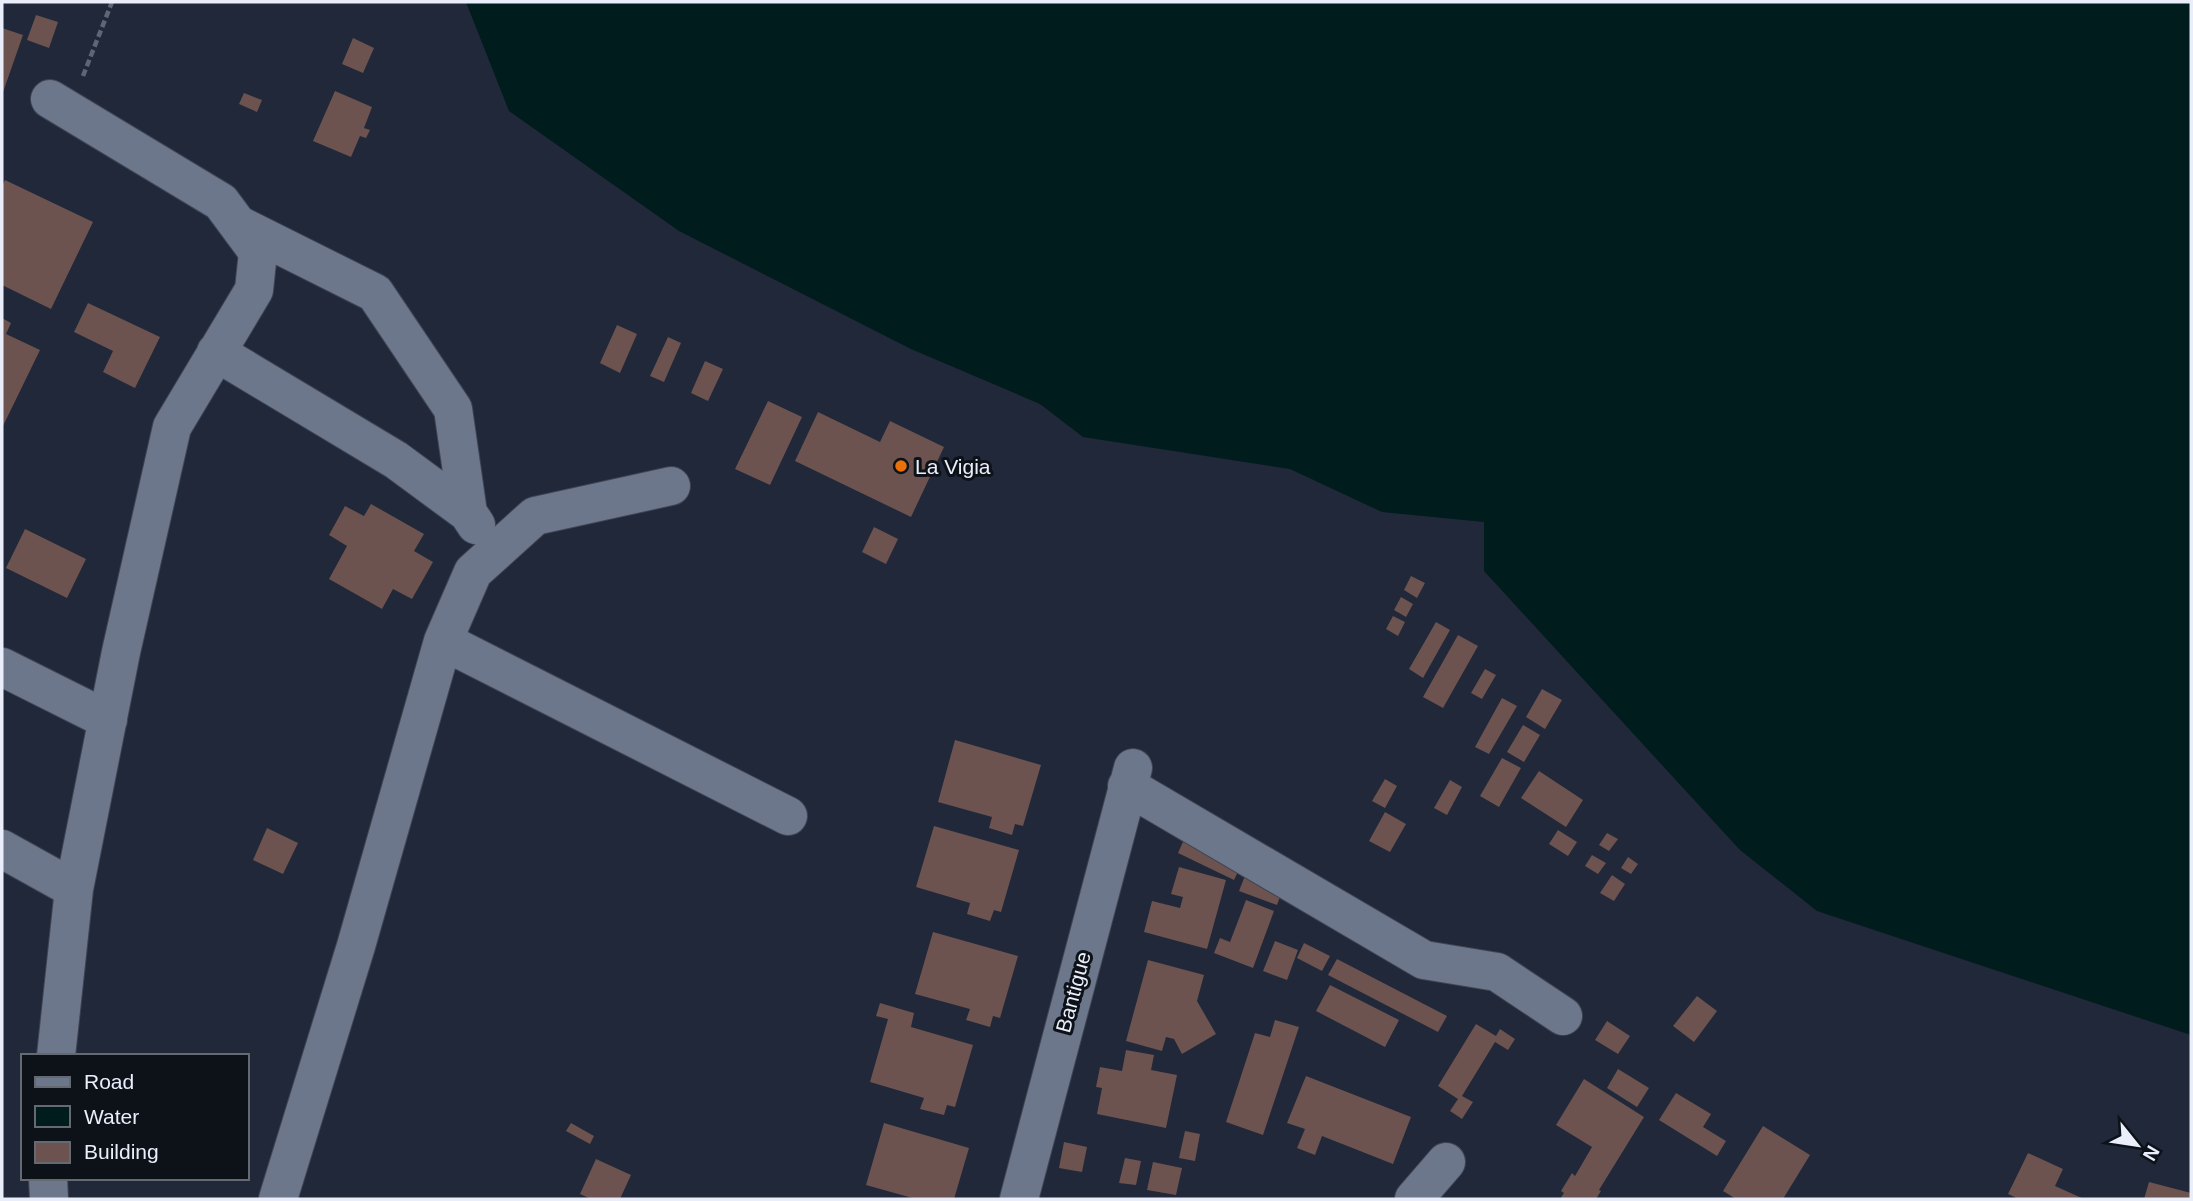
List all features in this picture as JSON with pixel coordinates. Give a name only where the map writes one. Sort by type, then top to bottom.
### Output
[{"type":"street","points":[[56,1054],[74,889],[172,427],[254,289],[258,252],[221,202],[65,93]]},
{"type":"street","points":[[238,225],[375,293],[453,410],[468,513]]},
{"type":"street","points":[[216,352],[397,460],[468,513],[494,554]]},
{"type":"street","points":[[278,1199],[356,946],[443,641],[473,572],[536,516],[671,486]]},
{"type":"street","points":[[443,641],[788,816]]},
{"type":"street","points":[[2,667],[108,720]]},
{"type":"street","name":"Bantigue","points":[[1019,1199],[1130,777],[1424,960],[1497,972],[1563,1016]]},
{"type":"street","points":[[2,849],[74,889]]},
{"type":"street","points":[[1414,1199],[1446,1162]]},
{"type":"street","points":[[48,1180],[48,1199]]},
{"type":"path","points":[[65,93],[112,2]]},
{"type":"water","points":[[466,2],[2191,2],[2191,1035],[1817,911],[1740,850],[1484,571],[1484,522],[1382,512],[1290,469],[1083,437],[1040,404],[911,349],[679,231],[509,111]]},
{"type":"building","points":[[36,15],[58,22],[49,48],[27,40]]},
{"type":"building","points":[[2,28],[23,35],[2,95]]},
{"type":"building","points":[[353,38],[374,48],[363,73],[342,64]]},
{"type":"building","points":[[335,91],[372,107],[364,128],[370,130],[366,138],[360,136],[351,157],[313,141]]},
{"type":"building","points":[[244,93],[262,100],[257,112],[239,104]]},
{"type":"building","points":[[5,180],[93,222],[51,309],[2,285],[2,186]]},
{"type":"building","points":[[88,303],[160,337],[135,388],[103,372],[113,351],[74,332]]},
{"type":"building","points":[[2,318],[11,323],[6,334],[40,350],[2,428]]},
{"type":"building","points":[[617,325],[637,334],[620,373],[600,363]]},
{"type":"building","points":[[668,337],[681,343],[664,382],[650,376]]},
{"type":"building","points":[[705,361],[723,369],[708,401],[691,393]]},
{"type":"building","points":[[768,401],[802,417],[770,485],[735,469]]},
{"type":"building","points":[[818,412],[880,442],[890,421],[944,447],[911,517],[795,461]]},
{"type":"building","points":[[371,504],[424,534],[414,551],[433,562],[412,599],[393,589],[382,609],[329,579],[347,546],[329,535],[345,506],[364,516]]},
{"type":"building","points":[[874,527],[898,539],[886,564],[862,552]]},
{"type":"building","points":[[25,529],[86,559],[67,598],[6,568]]},
{"type":"building","points":[[1411,576],[1425,583],[1417,598],[1404,590]]},
{"type":"building","points":[[1401,597],[1413,604],[1406,617],[1394,610]]},
{"type":"building","points":[[1393,616],[1405,622],[1398,636],[1386,629]]},
{"type":"building","points":[[1436,622],[1450,630],[1423,678],[1409,669]]},
{"type":"building","points":[[1458,635],[1478,646],[1443,708],[1423,697]]},
{"type":"building","points":[[1485,669],[1496,675],[1482,699],[1471,693]]},
{"type":"building","points":[[1542,689],[1562,700],[1545,729],[1526,717]]},
{"type":"building","points":[[1502,698],[1517,706],[1489,754],[1475,747]]},
{"type":"building","points":[[1523,725],[1540,735],[1524,762],[1507,752]]},
{"type":"building","points":[[955,740],[1041,765],[1023,826],[1015,824],[1012,835],[989,828],[992,817],[938,802]]},
{"type":"building","points":[[1502,758],[1521,768],[1499,807],[1480,796]]},
{"type":"building","points":[[1539,771],[1583,800],[1566,827],[1521,798]]},
{"type":"building","points":[[1385,779],[1397,786],[1385,808],[1372,801]]},
{"type":"building","points":[[1450,780],[1462,787],[1447,815],[1434,808]]},
{"type":"building","points":[[1385,812],[1406,824],[1390,852],[1369,841]]},
{"type":"building","points":[[934,826],[1019,850],[1001,912],[994,910],[990,921],[967,914],[970,903],[916,887]]},
{"type":"building","points":[[267,828],[298,843],[283,874],[253,860]]},
{"type":"building","points":[[1558,830],[1577,842],[1568,856],[1549,844]]},
{"type":"building","points":[[1607,833],[1618,839],[1609,851],[1599,845]]},
{"type":"building","points":[[1186,835],[1243,861],[1234,880],[1178,853]]},
{"type":"building","points":[[1592,855],[1606,863],[1598,874],[1585,866]]},
{"type":"building","points":[[1628,857],[1638,864],[1631,874],[1621,868]]},
{"type":"building","points":[[1179,867],[1226,880],[1207,949],[1144,932],[1152,901],[1180,908],[1183,897],[1171,894]]},
{"type":"building","points":[[1248,868],[1285,883],[1277,905],[1239,891]]},
{"type":"building","points":[[1612,875],[1625,884],[1614,901],[1600,893]]},
{"type":"building","points":[[1246,900],[1274,911],[1253,968],[1214,953],[1220,938],[1230,942]]},
{"type":"building","points":[[933,932],[1018,956],[1000,1018],[993,1016],[990,1027],[966,1020],[970,1009],[915,994]]},
{"type":"building","points":[[1275,941],[1298,950],[1287,980],[1263,971]]},
{"type":"building","points":[[1304,943],[1330,956],[1322,971],[1297,958]]},
{"type":"building","points":[[1337,959],[1447,1016],[1438,1032],[1328,975]]},
{"type":"building","points":[[1148,960],[1204,975],[1197,1001],[1216,1034],[1182,1054],[1174,1039],[1166,1037],[1162,1051],[1126,1041]]},
{"type":"building","points":[[1330,985],[1399,1020],[1385,1047],[1316,1011]]},
{"type":"building","points":[[1697,996],[1717,1011],[1694,1042],[1673,1026]]},
{"type":"building","points":[[880,1003],[914,1013],[911,1027],[973,1045],[955,1107],[947,1105],[944,1115],[920,1109],[924,1098],[870,1082],[888,1019],[876,1016]]},
{"type":"building","points":[[1275,1020],[1299,1027],[1263,1135],[1226,1122],[1255,1033],[1270,1037]]},
{"type":"building","points":[[1607,1021],[1630,1036],[1618,1054],[1595,1040]]},
{"type":"building","points":[[1476,1024],[1496,1036],[1500,1029],[1515,1039],[1508,1050],[1495,1042],[1462,1096],[1473,1102],[1462,1119],[1450,1111],[1458,1099],[1438,1086]]},
{"type":"building","points":[[1126,1050],[1154,1055],[1151,1070],[1177,1075],[1166,1128],[1097,1114],[1102,1088],[1096,1087],[1100,1067],[1122,1071]]},
{"type":"building","points":[[1618,1069],[1649,1088],[1637,1107],[1607,1088]]},
{"type":"building","points":[[1306,1076],[1411,1117],[1393,1164],[1322,1136],[1315,1155],[1297,1148],[1305,1129],[1287,1123]]},
{"type":"building","points":[[1584,1079],[1644,1117],[1596,1199],[1560,1199],[1564,1193],[1561,1191],[1572,1173],[1575,1176],[1592,1147],[1556,1125]]},
{"type":"building","points":[[1676,1093],[1711,1114],[1703,1127],[1726,1141],[1717,1156],[1659,1120]]},
{"type":"building","points":[[571,1123],[594,1136],[590,1144],[566,1131]]},
{"type":"building","points":[[884,1123],[969,1148],[954,1199],[916,1199],[866,1185]]},
{"type":"building","points":[[1763,1126],[1810,1155],[1783,1199],[1736,1199],[1723,1191]]},
{"type":"building","points":[[1185,1131],[1200,1134],[1195,1161],[1179,1158]]},
{"type":"building","points":[[1064,1142],[1087,1147],[1082,1172],[1059,1168]]},
{"type":"building","points":[[2028,1153],[2063,1169],[2055,1186],[2084,1199],[2019,1199],[2008,1194]]},
{"type":"building","points":[[1125,1158],[1141,1161],[1136,1185],[1119,1183]]},
{"type":"building","points":[[596,1159],[631,1175],[620,1199],[591,1199],[580,1194]]},
{"type":"building","points":[[1153,1162],[1182,1168],[1176,1195],[1147,1190]]},
{"type":"building","points":[[2149,1182],[2191,1193],[2191,1199],[2144,1199]]},
{"type":"place","name":"La Vigia","points":[[901,466]]}]
